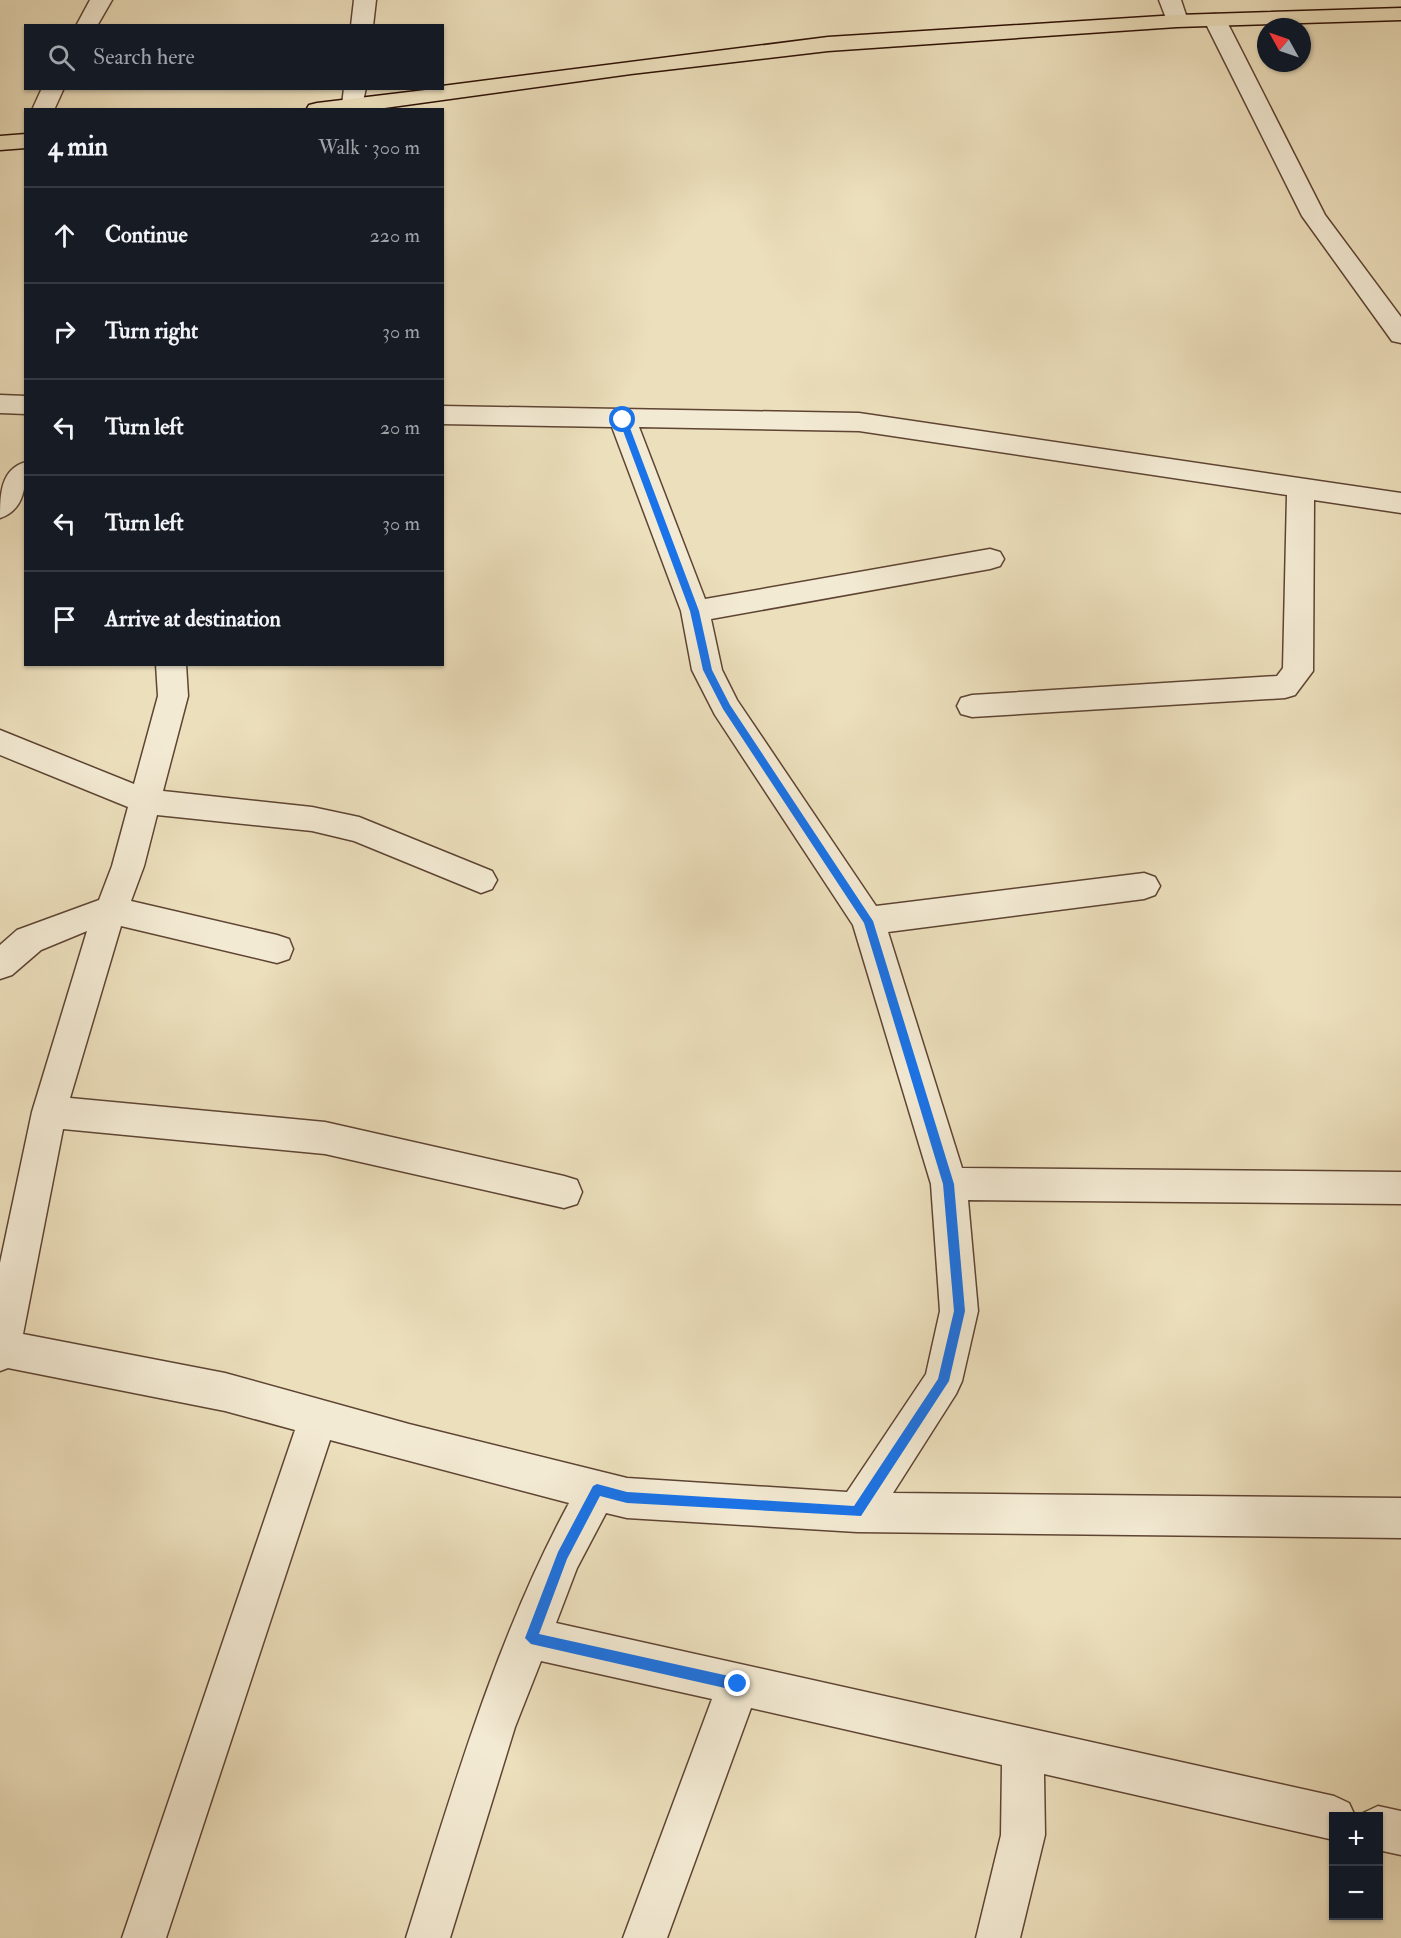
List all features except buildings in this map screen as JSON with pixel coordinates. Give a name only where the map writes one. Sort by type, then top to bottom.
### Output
[{"type":"main road","points":[[444,87],[828,44],[1177,21],[1401,14]]},
{"type":"main road","points":[[323,108],[354,97],[419,90]]},
{"type":"main road","points":[[0,143],[24,141]]},
{"type":"street","points":[[87,24],[101,0]]},
{"type":"street","points":[[362,24],[365,0]]},
{"type":"street","points":[[1170,0],[1177,21]]},
{"type":"street","points":[[1215,20],[1314,216],[1401,334]]},
{"type":"street","points":[[44,108],[52,90]]},
{"type":"street","points":[[444,415],[623,420],[859,422],[1401,503]]},
{"type":"street","points":[[623,420],[695,611],[707,670],[726,707],[868,921],[949,1184],[959,1311],[943,1381],[857,1512]]},
{"type":"street","points":[[0,508],[24,474]]},
{"type":"street","points":[[972,706],[1285,687],[1298,671],[1301,487]]},
{"type":"street","points":[[695,611],[990,559]]},
{"type":"street","points":[[171,666],[173,696],[128,866],[101,937],[49,1112],[1,1350],[225,1392],[627,1498],[857,1512],[1401,1518]]},
{"type":"street","points":[[0,742],[145,801],[312,819],[359,830],[481,880]]},
{"type":"street","points":[[868,921],[1144,886]]},
{"type":"street","points":[[0,965],[29,940],[75,921],[111,910],[277,949]]},
{"type":"street","points":[[49,1112],[210,1125],[325,1138],[564,1192]]},
{"type":"street","points":[[949,1184],[1401,1188]]},
{"type":"street","points":[[144,1938],[318,1418]]},
{"type":"street","points":[[428,1938],[494,1727],[562,1556],[597,1490]]},
{"type":"street","points":[[531,1638],[1329,1817]]},
{"type":"street","points":[[645,1938],[738,1684]]},
{"type":"street","points":[[998,1938],[1023,1835],[1023,1749]]},
{"type":"street","points":[[1383,1829],[1401,1833]]},
{"type":"route","points":[[623,420],[695,611],[707,670],[726,707],[868,921],[949,1184],[959,1311],[943,1381],[857,1512],[627,1498],[597,1490],[562,1556],[531,1638],[738,1684]]}]
